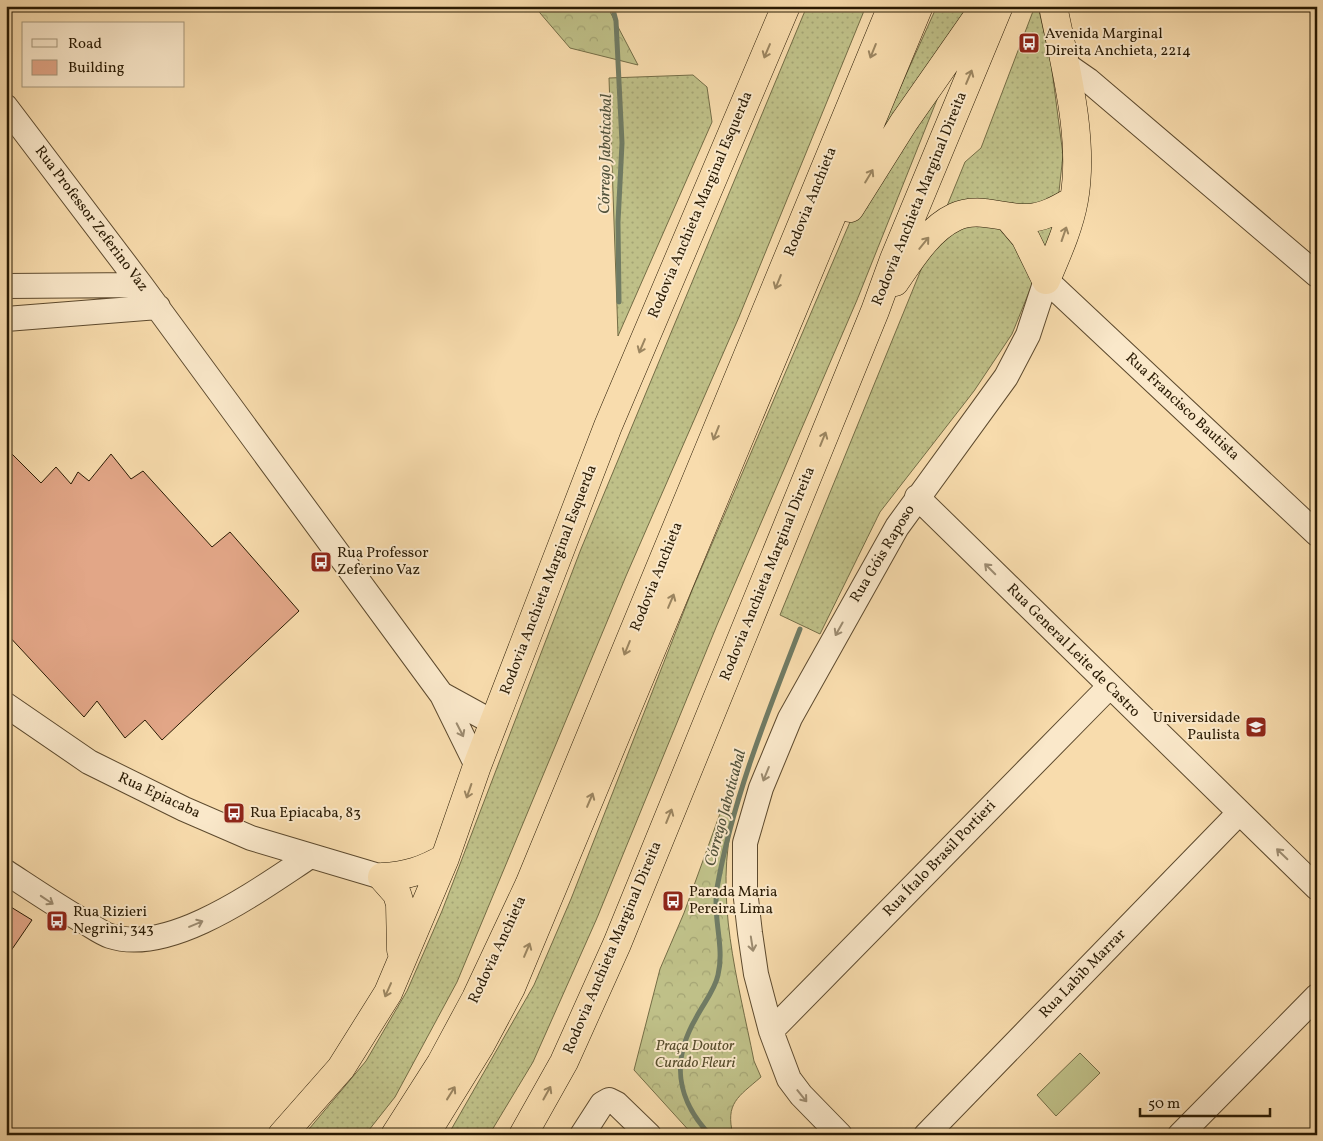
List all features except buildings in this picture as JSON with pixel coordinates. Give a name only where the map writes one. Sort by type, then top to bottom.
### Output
[{"type":"highway","name":"Rodovia Anchieta Marginal Esquerda","points":[[282,1135],[341,1068],[388,993],[401,957],[445,858],[478,766],[608,426],[786,6]]},
{"type":"highway","name":"Rodovia Anchieta","points":[[395,1135],[441,1063],[476,998],[529,885],[892,6]]},
{"type":"highway","name":"Rodovia Anchieta","points":[[425,1135],[480,1046],[511,988],[919,6]]},
{"type":"highway","points":[[799,293],[877,162],[985,6]]},
{"type":"highway","name":"Rodovia Anchieta Marginal Direita","points":[[523,1135],[564,1062],[618,944],[875,311],[894,259],[999,6]]},
{"type":"highway","points":[[1046,280],[1065,233],[1074,200],[1077,160],[1065,64],[1053,6]]},
{"type":"highway","points":[[875,311],[905,268],[937,228],[955,216],[971,212],[1028,218],[1041,216],[1074,200]]},
{"type":"highway","points":[[1008,217],[1025,237],[1046,280]]},
{"type":"highway","points":[[382,877],[414,873],[445,858]]},
{"type":"highway","points":[[382,877],[397,894],[400,904],[401,957]]},
{"type":"street","points":[[1065,64],[1088,80],[1317,274]]},
{"type":"street","name":"Rua Professor Zeferino Vaz","points":[[6,107],[141,285],[442,695],[478,766]]},
{"type":"street","name":"Rua Góis Raposo","points":[[840,1135],[800,1096],[789,1079],[771,1031],[756,974],[750,933],[745,890],[745,843],[761,788],[790,718],[882,551],[917,497],[1006,377],[1028,335],[1046,280]]},
{"type":"street","name":"Rua Francisco Bautista","points":[[1046,280],[1317,534]]},
{"type":"street","points":[[6,286],[141,285]]},
{"type":"street","points":[[6,319],[158,308]]},
{"type":"street","name":"Rua General Leite de Castro","points":[[917,497],[1109,687],[1317,888]]},
{"type":"street","name":"Rua Ítalo Brasil Portieri","points":[[771,1031],[1109,687]]},
{"type":"street","name":"Rua Professor Zeferino Vaz","points":[[442,695],[494,724]]},
{"type":"street","name":"Rua Epiacaba","points":[[6,705],[66,748],[130,784],[251,838],[308,857],[331,861],[382,877]]},
{"type":"street","name":"Rua Labib Marrar","points":[[926,1135],[1239,813]]},
{"type":"street","points":[[6,872],[51,903],[109,936],[139,941],[170,935],[208,919],[308,857]]},
{"type":"street","points":[[1180,1135],[1317,996]]},
{"type":"street","points":[[582,1135],[602,1104],[609,1100],[617,1104],[642,1132]]},
{"type":"green space","points":[[534,6],[607,6],[638,65],[570,48]]},
{"type":"green space","points":[[807,6],[866,6],[739,317],[626,576],[457,982],[395,1097],[365,1135],[304,1135],[366,1061],[407,991],[442,911],[581,549]]},
{"type":"green space","points":[[937,6],[967,6],[961,21],[868,159]]},
{"type":"green space","points":[[1035,6],[1038,6],[1051,63],[1063,155],[1055,228],[1012,334],[974,391],[880,512],[820,634],[780,615],[965,162],[981,148]]},
{"type":"green space","points":[[948,72],[857,300],[717,625],[597,918],[533,1062],[489,1135],[448,1135],[534,985],[571,899],[693,588],[856,208]]},
{"type":"green space","points":[[693,75],[707,87],[712,122],[618,336],[609,78]]},
{"type":"green space","name":"Praça Doutor Curado Fleuri","points":[[722,808],[734,815],[728,846],[726,877],[730,938],[754,1061],[761,1077],[740,1096],[732,1108],[731,1124],[733,1135],[693,1135],[634,1070],[660,969],[684,913]]},
{"type":"green space","points":[[1080,1053],[1100,1073],[1056,1116],[1037,1095]]},
{"type":"waterway","name":"Córrego Jaboticabal","points":[[612,6],[616,21],[622,143],[618,222],[619,302]]},
{"type":"waterway","name":"Córrego Jaboticabal","points":[[710,1135],[690,1108],[684,1093],[680,1064],[688,1034],[712,992],[718,975],[720,953],[716,909],[717,888],[732,822],[752,757],[800,629]]},
{"type":"place","name":"Avenida Marginal Direita Anchieta, 2214","points":[[1029,43]]},
{"type":"place","name":"Rua Professor Zeferino Vaz","points":[[321,562]]},
{"type":"place","name":"Universidade Paulista","points":[[1256,727]]},
{"type":"place","name":"Rua Epiacaba, 83","points":[[234,813]]},
{"type":"place","name":"Parada Maria Pereira Lima","points":[[673,901]]},
{"type":"place","name":"Rua Rizieri Negrini, 343","points":[[57,921]]}]
